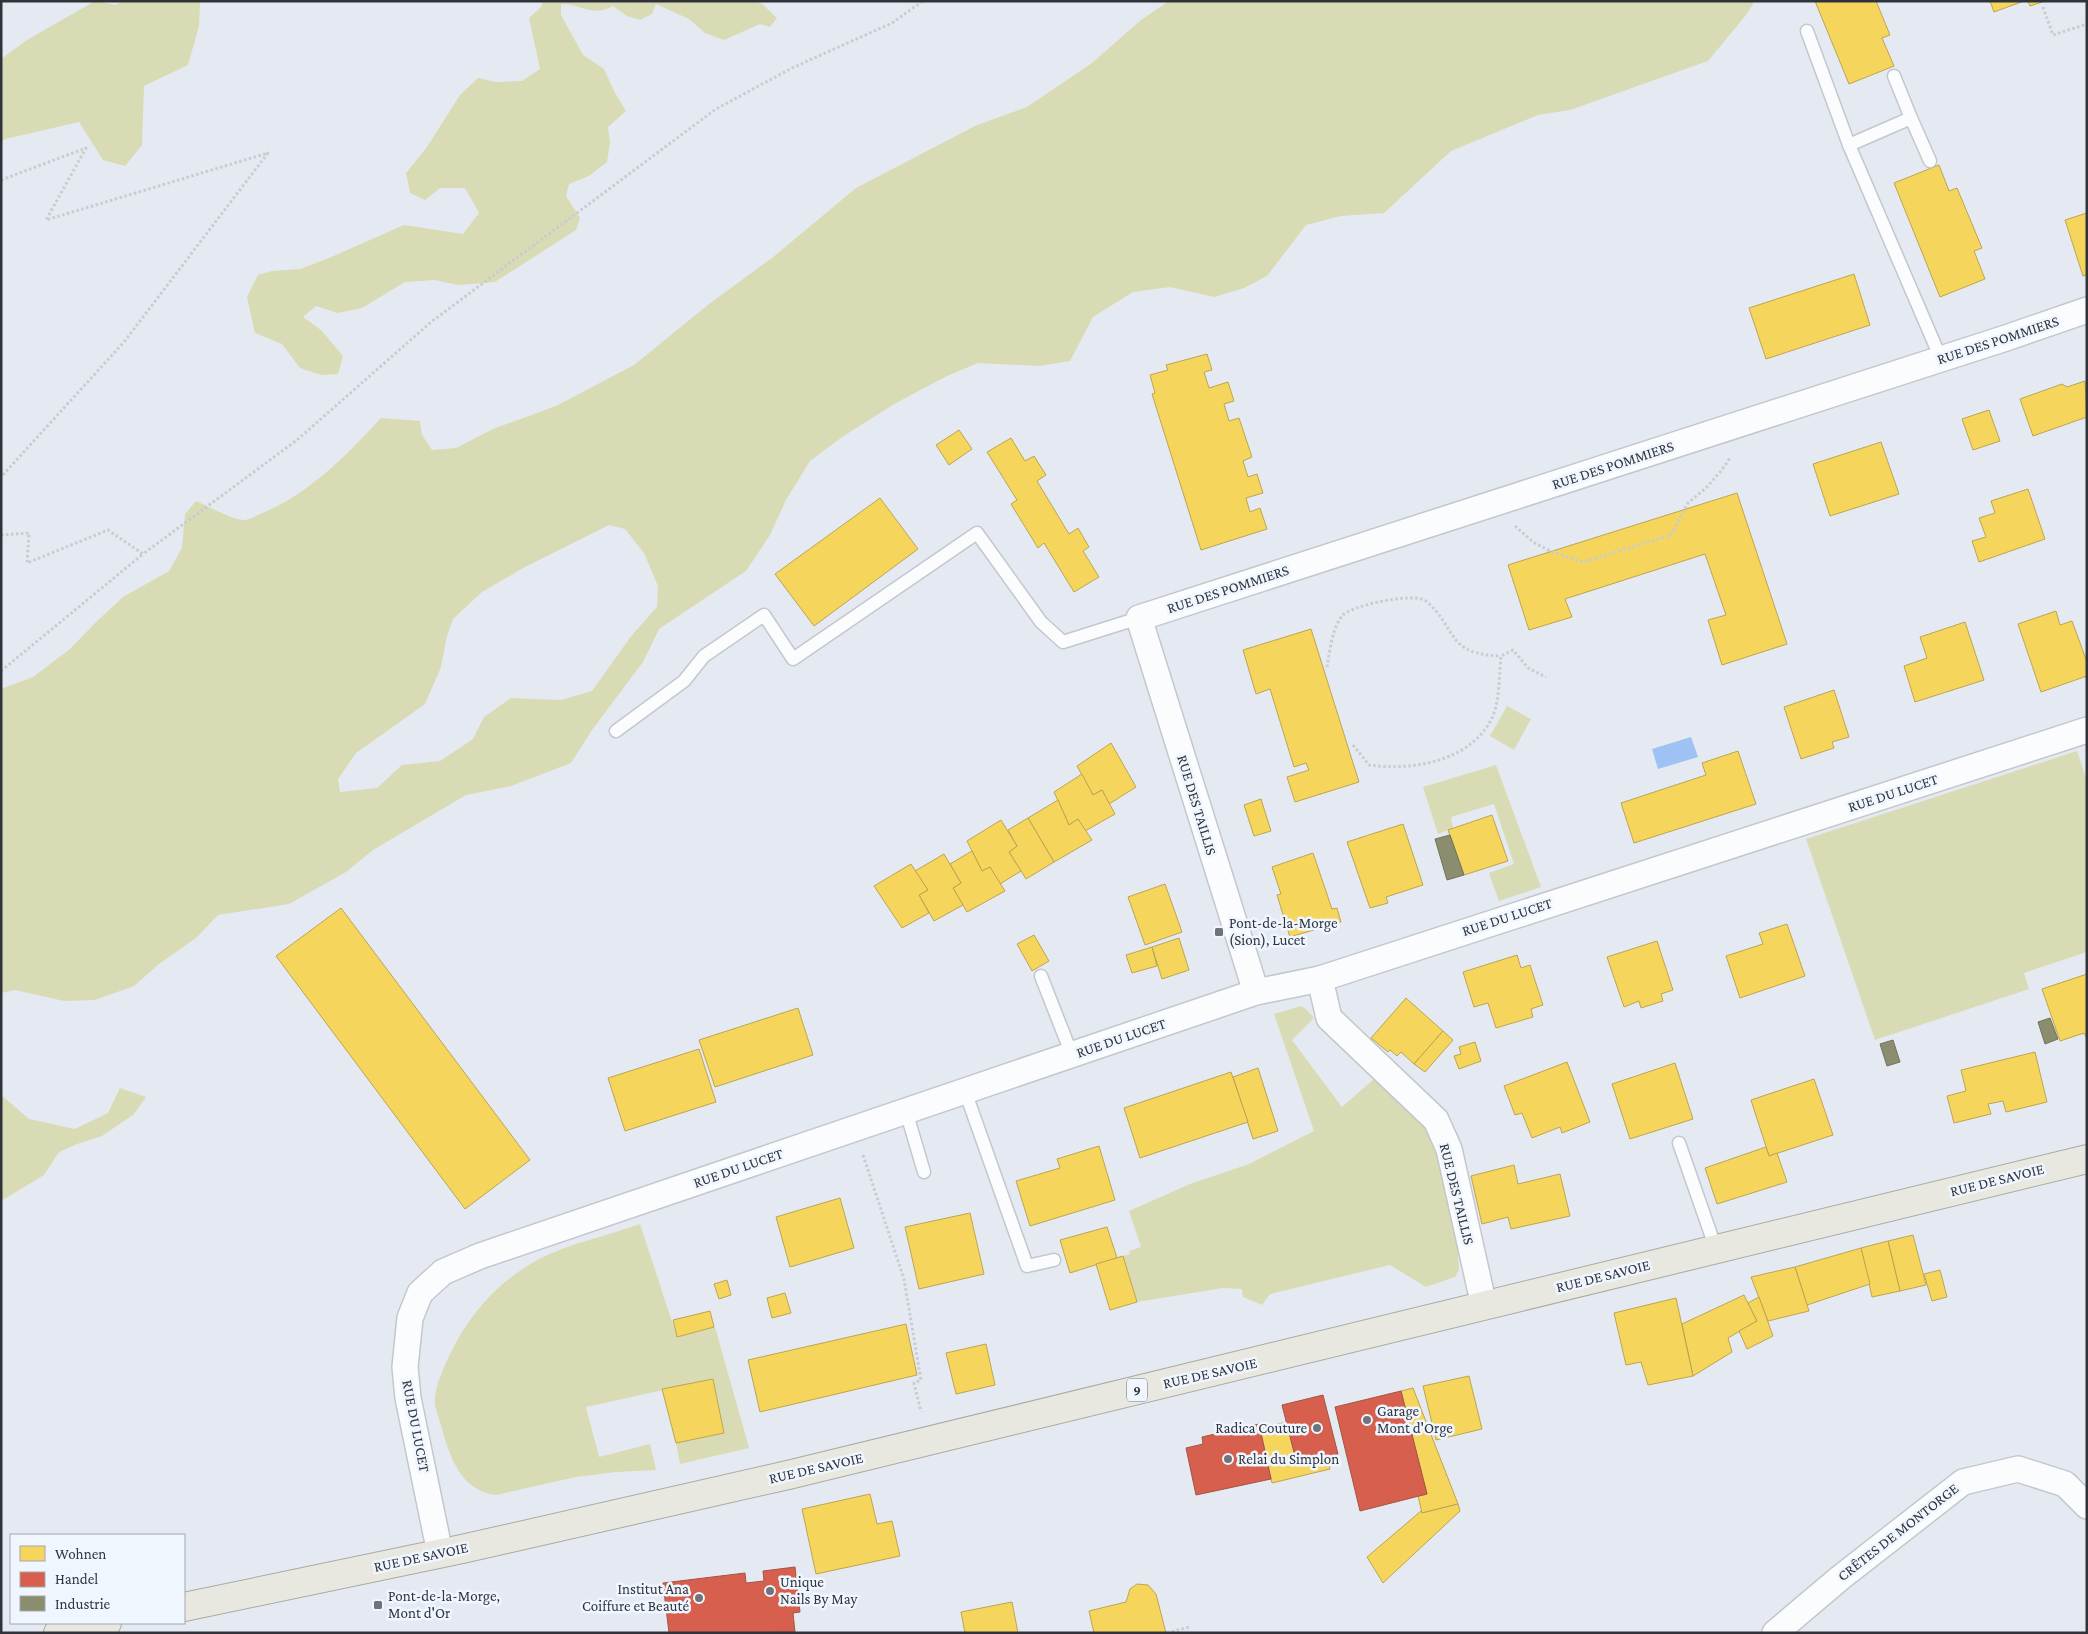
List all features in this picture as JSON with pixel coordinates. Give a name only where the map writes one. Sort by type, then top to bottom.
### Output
[{"type":"main road","name":"RUE DE SAVOIE","points":[[185,1607],[440,1553],[807,1470],[2087,1159]]},
{"type":"main road","points":[[58,1633],[102,1624]]},
{"type":"street","name":"RUE DES POMMIERS","points":[[1139,618],[2087,310]]},
{"type":"street","name":"RUE DES TAILLIS","points":[[1139,618],[1256,992]]},
{"type":"street","name":"RUE DU LUCET","points":[[440,1553],[408,1398],[406,1367],[410,1318],[420,1293],[443,1272],[480,1256],[1256,992],[1320,979],[2087,730]]},
{"type":"street","name":"RUE DES TAILLIS","points":[[1320,979],[1329,1018],[1436,1120],[1449,1149],[1484,1306]]},
{"type":"street","name":"CRÊTES DE MONTORGE","points":[[1775,1633],[1840,1578],[1964,1482],[2018,1469],[2065,1484],[2087,1506]]},
{"type":"lane","points":[[1807,31],[1849,145],[1941,359]]},
{"type":"lane","points":[[1894,76],[1930,161]]},
{"type":"lane","points":[[1849,145],[1911,118]]},
{"type":"lane","points":[[616,731],[684,681],[704,656],[764,615],[793,658],[977,533],[1041,622],[1063,642],[1139,618]]},
{"type":"lane","points":[[1041,976],[1072,1055]]},
{"type":"lane","points":[[965,1091],[1027,1266],[1054,1260]]},
{"type":"lane","points":[[906,1112],[924,1172]]},
{"type":"lane","points":[[1679,1142],[1716,1248]]},
{"type":"path","points":[[1,671],[143,554],[297,440],[431,322],[716,109],[792,68],[892,23],[923,1]]},
{"type":"path","points":[[2042,7],[2053,35],[2087,24]]},
{"type":"path","points":[[1,180],[86,148],[46,220],[268,152],[124,342],[1,476]]},
{"type":"path","points":[[1491,504],[1533,542],[1550,552],[1583,562],[1671,535],[1688,503],[1721,472],[1734,451],[1740,424]]},
{"type":"path","points":[[1,535],[29,533],[27,563],[108,530],[143,554]]},
{"type":"path","points":[[1327,667],[1336,626],[1343,614],[1362,604],[1405,597],[1417,597],[1425,600],[1441,617],[1456,640],[1466,650],[1481,655],[1501,656],[1513,650],[1528,668],[1546,677]]},
{"type":"path","points":[[1353,746],[1369,765],[1388,767],[1443,759],[1458,753],[1479,738],[1492,719],[1499,685],[1501,656]]},
{"type":"path","points":[[854,1129],[904,1279],[921,1380],[914,1383],[923,1419]]},
{"type":"path","points":[[1167,1633],[1189,1627]]},
{"type":"green space","points":[[95,1],[116,5],[122,1],[199,1],[200,3],[199,26],[188,65],[144,86],[142,145],[125,166],[103,160],[79,122],[5,139],[1,142],[1,59],[27,40]]},
{"type":"green space","points":[[543,1],[754,1],[762,4],[777,18],[770,27],[760,24],[724,40],[705,33],[689,19],[656,4],[652,14],[640,20],[627,16],[613,6],[593,11],[561,4],[561,15],[583,55],[604,69],[626,111],[608,127],[610,143],[607,162],[589,176],[569,184],[566,196],[580,218],[576,230],[495,282],[458,285],[435,280],[405,282],[362,308],[338,313],[316,306],[303,317],[321,330],[343,356],[338,374],[321,375],[300,368],[282,344],[255,333],[247,297],[258,275],[272,271],[300,269],[404,225],[463,234],[479,213],[465,188],[440,188],[425,200],[410,193],[406,173],[427,147],[460,95],[478,78],[496,82],[522,81],[540,69],[529,18],[541,7]]},
{"type":"green space","points":[[1169,1],[1755,1],[1746,15],[1708,61],[1570,110],[1538,115],[1451,151],[1384,213],[1341,216],[1306,225],[1267,276],[1244,288],[1214,297],[1170,287],[1133,292],[1093,317],[1070,361],[1039,366],[978,363],[947,376],[896,403],[842,437],[810,461],[786,500],[770,535],[746,571],[659,629],[643,662],[592,730],[571,763],[511,786],[466,795],[373,850],[346,872],[289,904],[218,915],[196,938],[159,964],[134,986],[95,1000],[64,1001],[15,990],[1,993],[1,689],[33,677],[70,649],[123,597],[169,571],[182,548],[185,514],[196,501],[241,520],[246,520],[278,506],[326,473],[381,418],[420,421],[422,435],[432,450],[456,448],[493,429],[556,406],[634,365],[709,304],[772,258],[856,188],[975,126],[1027,107],[1092,63],[1141,20]],"holes":[[[609,525],[625,529],[644,553],[658,586],[657,607],[632,635],[592,691],[561,700],[511,698],[484,717],[473,739],[440,761],[402,765],[377,788],[340,792],[338,779],[356,753],[425,704],[441,667],[447,636],[453,619],[482,592],[525,567]]]},
{"type":"green space","points":[[1507,706],[1531,719],[1514,750],[1490,736]]},
{"type":"green space","points":[[2077,751],[2087,781],[2087,952],[2024,973],[2029,989],[1875,1040],[1806,839]]},
{"type":"green space","points":[[1496,765],[1541,887],[1499,901],[1489,873],[1514,864],[1494,804],[1451,817],[1453,828],[1438,834],[1423,787]]},
{"type":"green space","points":[[1301,1006],[1314,1018],[1292,1040],[1342,1107],[1375,1078],[1426,1126],[1441,1152],[1457,1235],[1459,1270],[1455,1277],[1426,1287],[1390,1265],[1270,1294],[1262,1305],[1243,1297],[1242,1289],[1223,1288],[1137,1302],[1123,1256],[1130,1254],[1129,1251],[1141,1247],[1129,1211],[1190,1184],[1249,1164],[1314,1131],[1274,1014]]},
{"type":"green space","points":[[120,1088],[146,1097],[134,1114],[102,1136],[59,1152],[44,1175],[1,1201],[1,1095],[29,1119],[75,1129],[108,1113]]},
{"type":"green space","points":[[640,1224],[677,1337],[715,1327],[749,1448],[680,1464],[676,1443],[724,1432],[713,1379],[586,1407],[599,1457],[650,1444],[656,1470],[576,1477],[496,1495],[481,1491],[461,1473],[454,1461],[435,1406],[440,1378],[459,1337],[477,1311],[499,1288],[511,1277],[539,1259],[563,1248]]},
{"type":"water","points":[[1691,737],[1698,757],[1658,769],[1652,749]]},
{"type":"building: Wohnen","points":[[1815,1],[1876,1],[1890,35],[1882,38],[1894,66],[1849,84]]},
{"type":"building: Wohnen","points":[[1990,1],[2024,1],[1994,12]]},
{"type":"building: Wohnen","points":[[2028,1],[2045,1],[2030,6]]},
{"type":"building: Wohnen","points":[[1939,165],[1949,191],[1957,188],[1982,248],[1974,251],[1985,279],[1940,297],[1894,183]]},
{"type":"building: Wohnen","points":[[2087,213],[2087,275],[2083,276],[2065,220]]},
{"type":"building: Wohnen","points":[[1854,274],[1870,325],[1766,359],[1749,308]]},
{"type":"building: Wohnen","points":[[1207,354],[1212,370],[1204,372],[1209,388],[1228,382],[1234,401],[1224,404],[1229,421],[1239,418],[1252,457],[1243,461],[1248,477],[1257,474],[1263,493],[1246,498],[1250,512],[1260,508],[1267,529],[1201,550],[1152,394],[1155,393],[1150,375],[1168,370],[1166,365]]},
{"type":"building: Wohnen","points":[[2085,381],[2087,417],[2033,436],[2020,399],[2062,384],[2067,387]]},
{"type":"building: Wohnen","points":[[1989,410],[2000,441],[1973,450],[1962,419]]},
{"type":"building: Wohnen","points":[[959,430],[972,449],[949,465],[936,445]]},
{"type":"building: Wohnen","points":[[1011,438],[1025,461],[1034,456],[1046,475],[1037,481],[1069,534],[1078,528],[1089,547],[1083,551],[1099,577],[1074,592],[1044,543],[1038,548],[1011,504],[1017,500],[987,452]]},
{"type":"building: Wohnen","points":[[1881,442],[1899,494],[1830,516],[1813,464]]},
{"type":"building: Wohnen","points":[[2028,489],[2045,539],[1979,562],[1972,541],[1986,537],[1979,518],[1995,513],[1991,501]]},
{"type":"building: Wohnen","points":[[1737,493],[1787,644],[1722,665],[1708,620],[1726,615],[1705,554],[1565,599],[1572,617],[1529,630],[1508,565]]},
{"type":"building: Wohnen","points":[[880,498],[918,549],[814,626],[775,574]]},
{"type":"building: Wohnen","points":[[2056,611],[2060,625],[2072,621],[2087,662],[2087,676],[2041,692],[2018,624]]},
{"type":"building: Wohnen","points":[[1965,622],[1984,680],[1915,702],[1904,666],[1927,658],[1920,637]]},
{"type":"building: Wohnen","points":[[1311,629],[1359,782],[1295,802],[1287,777],[1309,770],[1306,763],[1294,767],[1270,689],[1256,694],[1243,650]]},
{"type":"building: Wohnen","points":[[1834,690],[1849,737],[1832,742],[1834,748],[1801,759],[1784,707]]},
{"type":"building: Wohnen","points":[[1111,743],[1136,787],[1109,804],[1102,790],[1093,795],[1077,766]]},
{"type":"building: Wohnen","points":[[1738,751],[1756,804],[1634,843],[1621,803],[1706,775],[1702,763]]},
{"type":"building: Wohnen","points":[[1082,774],[1093,795],[1102,790],[1115,814],[1085,831],[1078,819],[1069,825],[1054,792]]},
{"type":"building: Wohnen","points":[[1261,799],[1271,831],[1254,836],[1244,805]]},
{"type":"building: Wohnen","points":[[1058,800],[1069,825],[1078,819],[1092,840],[1054,862],[1028,818]]},
{"type":"building: Wohnen","points":[[1492,815],[1508,861],[1464,875],[1448,830]]},
{"type":"building: Wohnen","points":[[1028,818],[1054,862],[1026,879],[1009,852],[1017,846],[1008,830]]},
{"type":"building: Wohnen","points":[[1001,820],[1017,846],[1009,852],[1021,871],[1000,884],[990,867],[982,871],[967,841]]},
{"type":"building: Wohnen","points":[[1403,824],[1423,885],[1386,897],[1388,903],[1370,908],[1347,842]]},
{"type":"building: Wohnen","points":[[972,851],[982,871],[990,867],[1005,891],[967,912],[953,888],[961,883],[950,864]]},
{"type":"building: Wohnen","points":[[1313,853],[1332,909],[1337,908],[1341,922],[1290,937],[1277,895],[1281,894],[1272,867]]},
{"type":"building: Wohnen","points":[[944,854],[961,883],[953,888],[963,905],[934,921],[919,895],[928,890],[915,871]]},
{"type":"building: Wohnen","points":[[911,864],[928,890],[919,895],[929,913],[902,928],[874,886]]},
{"type":"building: Wohnen","points":[[1165,884],[1182,932],[1145,945],[1128,897]]},
{"type":"building: Wohnen","points":[[341,908],[530,1160],[465,1209],[276,956]]},
{"type":"building: Wohnen","points":[[1787,924],[1805,976],[1740,998],[1726,956],[1763,944],[1759,933]]},
{"type":"building: Wohnen","points":[[1034,935],[1049,961],[1032,971],[1017,944]]},
{"type":"building: Wohnen","points":[[1179,938],[1189,970],[1162,979],[1152,947]]},
{"type":"building: Wohnen","points":[[1657,941],[1673,990],[1661,994],[1663,1001],[1641,1008],[1639,1001],[1624,1007],[1607,957]]},
{"type":"building: Wohnen","points":[[1152,947],[1157,966],[1132,973],[1126,955]]},
{"type":"building: Wohnen","points":[[1517,955],[1521,968],[1530,965],[1543,1005],[1531,1009],[1533,1017],[1496,1028],[1488,1003],[1474,1007],[1463,972]]},
{"type":"building: Wohnen","points":[[2087,974],[2087,1039],[2084,1033],[2060,1041],[2042,989]]},
{"type":"building: Wohnen","points":[[1406,998],[1443,1031],[1414,1064],[1401,1052],[1397,1056],[1390,1050],[1388,1052],[1371,1038]]},
{"type":"building: Wohnen","points":[[798,1008],[813,1055],[715,1087],[699,1040]]},
{"type":"building: Wohnen","points":[[1443,1031],[1453,1040],[1425,1072],[1414,1064]]},
{"type":"building: Wohnen","points":[[1475,1042],[1481,1061],[1459,1069],[1454,1056],[1461,1054],[1459,1047]]},
{"type":"building: Wohnen","points":[[699,1049],[716,1102],[625,1131],[608,1078]]},
{"type":"building: Wohnen","points":[[2035,1052],[2047,1102],[2006,1112],[2003,1101],[1988,1104],[1991,1114],[1954,1123],[1947,1096],[1966,1091],[1961,1070]]},
{"type":"building: Wohnen","points":[[1567,1062],[1590,1122],[1562,1133],[1560,1127],[1532,1138],[1522,1113],[1515,1115],[1504,1086]]},
{"type":"building: Wohnen","points":[[1675,1063],[1693,1119],[1630,1139],[1612,1084]]},
{"type":"building: Wohnen","points":[[1258,1068],[1278,1131],[1253,1139],[1233,1077]]},
{"type":"building: Wohnen","points":[[1231,1072],[1248,1122],[1140,1158],[1124,1108]]},
{"type":"building: Wohnen","points":[[1814,1079],[1833,1135],[1769,1156],[1751,1100]]},
{"type":"building: Wohnen","points":[[1099,1146],[1115,1200],[1030,1226],[1016,1181],[1060,1168],[1057,1159]]},
{"type":"building: Wohnen","points":[[1766,1147],[1769,1156],[1777,1153],[1787,1182],[1717,1204],[1705,1168]]},
{"type":"building: Wohnen","points":[[1514,1165],[1518,1184],[1560,1174],[1570,1216],[1511,1229],[1508,1217],[1482,1224],[1471,1176]]},
{"type":"building: Wohnen","points":[[840,1198],[854,1248],[790,1267],[776,1217]]},
{"type":"building: Wohnen","points":[[970,1213],[984,1274],[919,1289],[905,1227]]},
{"type":"building: Wohnen","points":[[1107,1227],[1117,1258],[1070,1273],[1060,1240]]},
{"type":"building: Wohnen","points":[[1913,1235],[1926,1285],[1900,1291],[1888,1241]]},
{"type":"building: Wohnen","points":[[1888,1241],[1900,1291],[1872,1297],[1861,1248]]},
{"type":"building: Wohnen","points":[[1861,1248],[1870,1284],[1807,1305],[1795,1267]]},
{"type":"building: Wohnen","points":[[1123,1256],[1137,1302],[1110,1310],[1096,1264]]},
{"type":"building: Wohnen","points":[[1795,1267],[1809,1311],[1768,1321],[1751,1277]]},
{"type":"building: Wohnen","points":[[1940,1270],[1947,1297],[1932,1301],[1924,1274]]},
{"type":"building: Wohnen","points":[[727,1280],[731,1295],[719,1299],[714,1284]]},
{"type":"building: Wohnen","points":[[785,1293],[791,1313],[772,1318],[767,1298]]},
{"type":"building: Wohnen","points":[[1744,1295],[1757,1321],[1728,1338],[1732,1352],[1693,1376],[1682,1324]]},
{"type":"building: Wohnen","points":[[1759,1297],[1773,1336],[1747,1349],[1739,1331],[1757,1321],[1748,1303]]},
{"type":"building: Wohnen","points":[[1676,1298],[1693,1376],[1648,1385],[1641,1362],[1626,1365],[1614,1313]]},
{"type":"building: Wohnen","points":[[710,1311],[714,1327],[677,1337],[673,1320]]},
{"type":"building: Wohnen","points":[[906,1324],[917,1375],[760,1412],[748,1360]]},
{"type":"building: Wohnen","points":[[986,1344],[995,1385],[956,1394],[946,1353]]},
{"type":"building: Wohnen","points":[[1469,1376],[1482,1429],[1436,1440],[1423,1386]]},
{"type":"building: Wohnen","points":[[713,1379],[724,1433],[676,1443],[662,1389]]},
{"type":"building: Wohnen","points":[[1413,1388],[1458,1504],[1422,1513],[1418,1496],[1427,1494],[1401,1391]]},
{"type":"building: Wohnen","points":[[1287,1422],[1297,1464],[1327,1456],[1330,1469],[1272,1483],[1260,1428]]},
{"type":"building: Wohnen","points":[[870,1494],[877,1524],[892,1521],[900,1556],[816,1574],[802,1509]]},
{"type":"building: Wohnen","points":[[1458,1504],[1460,1511],[1383,1583],[1367,1557],[1421,1511],[1422,1513]]},
{"type":"building: Wohnen","points":[[1137,1584],[1148,1585],[1156,1594],[1166,1633],[1094,1633],[1089,1611],[1126,1602],[1130,1589]]},
{"type":"building: Wohnen","points":[[1012,1602],[1018,1633],[965,1633],[961,1612]]},
{"type":"building: Handel","points":[[1401,1391],[1427,1494],[1360,1511],[1335,1407]]},
{"type":"building: Handel","points":[[1323,1395],[1338,1454],[1297,1464],[1282,1405]]},
{"type":"building: Handel","points":[[1259,1424],[1271,1479],[1196,1495],[1186,1448],[1203,1444],[1202,1437]]},
{"type":"building: Handel","points":[[795,1567],[800,1612],[793,1613],[795,1632],[669,1633],[663,1583],[745,1573],[746,1583],[764,1581],[763,1571]]},
{"type":"building: Industrie","points":[[1450,835],[1464,875],[1447,880],[1435,839]]},
{"type":"building: Industrie","points":[[2050,1018],[2058,1039],[2045,1044],[2038,1022]]},
{"type":"building: Industrie","points":[[1893,1040],[1900,1062],[1887,1066],[1880,1044]]},
{"type":"place","name":"Pont-de-la-Morge (Sion), Lucet","points":[[1219,932]]},
{"type":"place","name":"Garage Mont d'Orge","points":[[1367,1420]]},
{"type":"place","name":"Radica Couture","points":[[1317,1428]]},
{"type":"place","name":"Relai du Simplon","points":[[1228,1459]]},
{"type":"place","name":"Unique Nails By May","points":[[770,1591]]},
{"type":"place","name":"Institut Ana Coiffure et Beauté","points":[[699,1598]]},
{"type":"place","name":"Pont-de-la-Morge, Mont d'Or","points":[[378,1605]]}]
